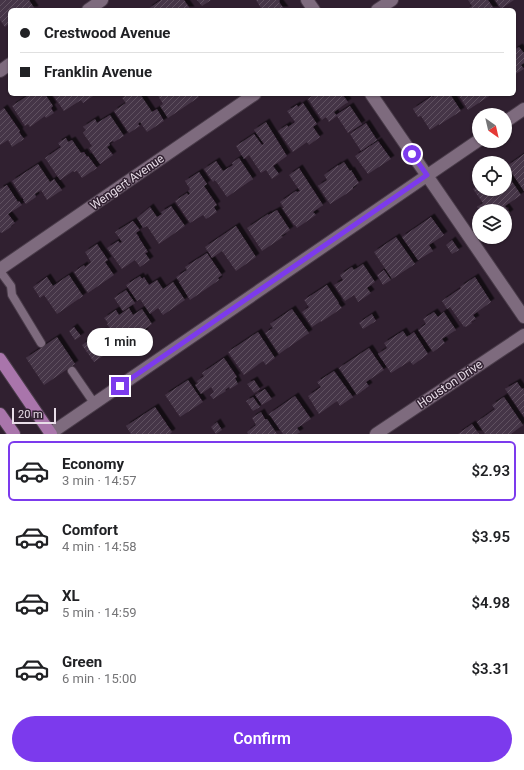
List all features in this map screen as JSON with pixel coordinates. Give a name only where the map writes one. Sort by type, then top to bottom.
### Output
[{"type":"main road","points":[[0,359],[51,434]]},
{"type":"main road","points":[[0,414],[14,434]]},
{"type":"street","points":[[91,8],[102,0]]},
{"type":"street","points":[[380,8],[392,0]]},
{"type":"street","name":"Wengert Avenue","points":[[0,270],[252,96]]},
{"type":"street","points":[[373,96],[524,317]]},
{"type":"street","points":[[512,117],[524,109]]},
{"type":"street","points":[[51,434],[472,145]]},
{"type":"street","name":"Houston Drive","points":[[376,434],[524,335]]},
{"type":"lane","points":[[0,270],[10,286],[12,295],[41,342]]},
{"type":"lane","points":[[72,371],[94,403]]},
{"type":"building","points":[[0,0],[29,0],[34,8],[8,8],[8,25],[5,27],[0,20]]},
{"type":"building","points":[[161,0],[184,0],[190,8],[149,8]]},
{"type":"building","points":[[197,0],[211,0],[202,6]]},
{"type":"building","points":[[256,0],[279,0],[284,8],[261,8]]},
{"type":"building","points":[[468,0],[488,0],[494,8],[469,8],[472,6]]},
{"type":"building","points":[[495,0],[514,0],[502,8],[500,8]]},
{"type":"building","points":[[519,47],[524,53],[524,63],[521,65],[524,69],[516,74],[516,49]]},
{"type":"building","points":[[27,96],[46,96],[53,106],[51,108],[54,113],[46,118],[45,116],[30,127],[28,124],[25,126],[12,106]]},
{"type":"building","points":[[53,96],[93,96],[83,103],[81,100],[64,111]]},
{"type":"building","points":[[125,96],[141,96],[152,112],[157,109],[164,121],[147,132],[140,122],[138,124],[140,126],[129,133],[114,111],[126,103],[122,98]]},
{"type":"building","points":[[158,96],[199,97],[168,118],[160,106],[163,104]]},
{"type":"building","points":[[312,96],[344,96],[348,102],[334,112],[336,115],[350,106],[362,124],[348,133],[337,116],[329,122],[326,117],[322,120],[308,99]]},
{"type":"building","points":[[432,96],[451,96],[461,111],[430,130],[421,116],[418,117],[413,109]]},
{"type":"building","points":[[459,96],[489,96],[468,110]]},
{"type":"building","points":[[303,103],[317,124],[313,127],[320,137],[309,145],[307,142],[293,152],[278,131],[295,122],[287,111],[297,105],[298,107]]},
{"type":"building","points":[[4,108],[24,139],[12,147],[8,140],[0,145],[0,111]]},
{"type":"building","points":[[110,115],[124,136],[114,142],[109,143],[110,145],[107,147],[113,155],[100,164],[89,148],[92,146],[83,133],[86,130],[83,127],[95,119],[97,123]]},
{"type":"building","points":[[266,122],[287,156],[273,166],[279,174],[272,179],[266,170],[261,173],[249,155],[244,159],[236,146],[254,134],[262,145],[264,144],[254,130]]},
{"type":"building","points":[[366,123],[377,140],[361,151],[350,134]]},
{"type":"building","points":[[66,138],[68,142],[72,140],[81,153],[84,152],[97,168],[82,178],[77,171],[73,171],[60,180],[45,158],[61,147],[58,143]]},
{"type":"building","points":[[378,141],[391,159],[368,174],[355,156]]},
{"type":"building","points":[[524,154],[524,191],[512,173],[512,162]]},
{"type":"building","points":[[239,158],[253,179],[227,197],[215,180],[213,182],[204,169],[216,161],[223,171],[233,165],[232,163]]},
{"type":"building","points":[[344,162],[359,183],[353,187],[353,189],[330,204],[318,186],[327,180],[324,175]]},
{"type":"building","points":[[38,164],[50,182],[54,179],[62,190],[47,200],[41,190],[35,194],[36,197],[26,204],[12,181]]},
{"type":"building","points":[[299,168],[323,205],[313,212],[316,215],[297,228],[282,208],[284,208],[280,202],[296,191],[300,191],[289,175]]},
{"type":"building","points":[[199,172],[207,184],[204,186],[217,205],[214,207],[217,212],[206,219],[203,215],[190,223],[175,201],[187,193],[188,195],[190,194],[188,191],[190,189],[185,181]]},
{"type":"building","points":[[512,182],[521,195],[508,204],[482,204],[483,203],[478,196],[512,196]]},
{"type":"building","points":[[7,185],[18,202],[19,201],[22,205],[8,214],[15,223],[0,233],[0,189]]},
{"type":"building","points":[[171,206],[185,226],[159,244],[147,226],[143,228],[137,218],[150,207],[157,217],[162,214],[161,212]]},
{"type":"building","points":[[277,210],[290,230],[281,236],[283,237],[262,251],[247,228],[268,214]]},
{"type":"building","points":[[431,217],[444,235],[429,245],[433,251],[418,260],[402,237]]},
{"type":"building","points":[[133,221],[140,230],[136,233],[148,252],[145,253],[150,260],[140,267],[135,260],[122,269],[107,248],[118,241],[120,243],[122,242],[115,232]]},
{"type":"building","points":[[236,226],[256,257],[236,271],[222,251],[212,258],[205,247]]},
{"type":"building","points":[[396,237],[415,264],[392,279],[374,252]]},
{"type":"building","points":[[452,240],[459,250],[452,254],[446,245]]},
{"type":"building","points":[[97,244],[108,260],[105,262],[114,275],[88,293],[74,272],[84,265],[85,267],[91,262],[85,252]]},
{"type":"building","points":[[207,253],[222,275],[218,278],[219,280],[190,300],[176,277],[187,270],[185,267]]},
{"type":"building","points":[[363,264],[375,282],[367,288],[371,293],[358,302],[354,295],[345,301],[334,285],[343,280],[340,275],[352,267],[354,270]]},
{"type":"building","points":[[384,270],[391,280],[383,285],[377,275]]},
{"type":"building","points":[[69,275],[83,296],[57,314],[44,295],[40,298],[33,287],[47,277],[53,286]]},
{"type":"building","points":[[140,276],[142,279],[144,277],[149,285],[157,280],[163,289],[173,282],[185,300],[163,315],[158,308],[150,314],[140,299],[137,301],[126,285]]},
{"type":"building","points":[[475,277],[491,302],[473,315],[476,319],[464,327],[450,307],[447,309],[442,301]]},
{"type":"building","points":[[327,285],[342,308],[312,327],[302,312],[309,307],[304,300]]},
{"type":"building","points":[[126,290],[135,303],[123,311],[114,298]]},
{"type":"building","points":[[129,308],[133,315],[142,309],[152,324],[144,330],[145,332],[122,347],[104,318],[116,310],[119,315]]},
{"type":"building","points":[[292,309],[309,333],[279,354],[265,333],[273,328],[270,324]]},
{"type":"building","points":[[434,312],[438,317],[444,312],[456,330],[442,339],[445,343],[433,352],[418,330],[426,324],[423,319]]},
{"type":"building","points":[[372,314],[376,321],[363,329],[359,323]]},
{"type":"building","points":[[74,327],[81,336],[75,340],[69,331]]},
{"type":"building","points":[[103,331],[115,348],[94,362],[82,345]]},
{"type":"building","points":[[403,331],[407,337],[414,332],[428,354],[413,365],[410,361],[391,373],[378,354],[387,348],[384,343]]},
{"type":"building","points":[[258,332],[275,358],[266,365],[263,361],[244,375],[228,352]]},
{"type":"building","points":[[57,337],[75,364],[44,385],[26,358]]},
{"type":"building","points":[[369,348],[384,370],[366,382],[369,386],[357,395],[339,368]]},
{"type":"building","points":[[224,358],[237,377],[235,378],[238,384],[230,389],[229,387],[225,390],[226,391],[213,399],[210,395],[214,392],[211,387],[201,394],[195,385],[198,383],[197,381],[204,376],[202,373]]},
{"type":"building","points":[[334,371],[353,397],[340,406],[337,401],[319,414],[308,396],[321,387],[317,382]]},
{"type":"building","points":[[188,380],[203,402],[180,417],[165,395]]},
{"type":"building","points":[[254,380],[260,389],[254,393],[247,384]]},
{"type":"building","points":[[517,382],[524,390],[524,417],[505,389]]},
{"type":"building","points":[[265,389],[272,399],[262,405],[255,395]]},
{"type":"building","points":[[295,396],[311,419],[297,428],[300,432],[297,434],[283,434],[269,414]]},
{"type":"building","points":[[253,397],[260,407],[253,411],[246,401]]},
{"type":"building","points":[[504,397],[523,425],[511,434],[485,434],[477,422],[495,409],[492,405]]},
{"type":"building","points":[[155,407],[172,432],[170,434],[131,434],[126,426]]},
{"type":"building","points":[[261,412],[277,434],[248,434],[247,432],[256,425],[252,418]]},
{"type":"building","points":[[217,422],[222,430],[216,434],[211,427]]},
{"type":"building","points":[[472,424],[479,434],[458,434]]},
{"type":"route","points":[[120,386],[427,175],[412,154]]}]
